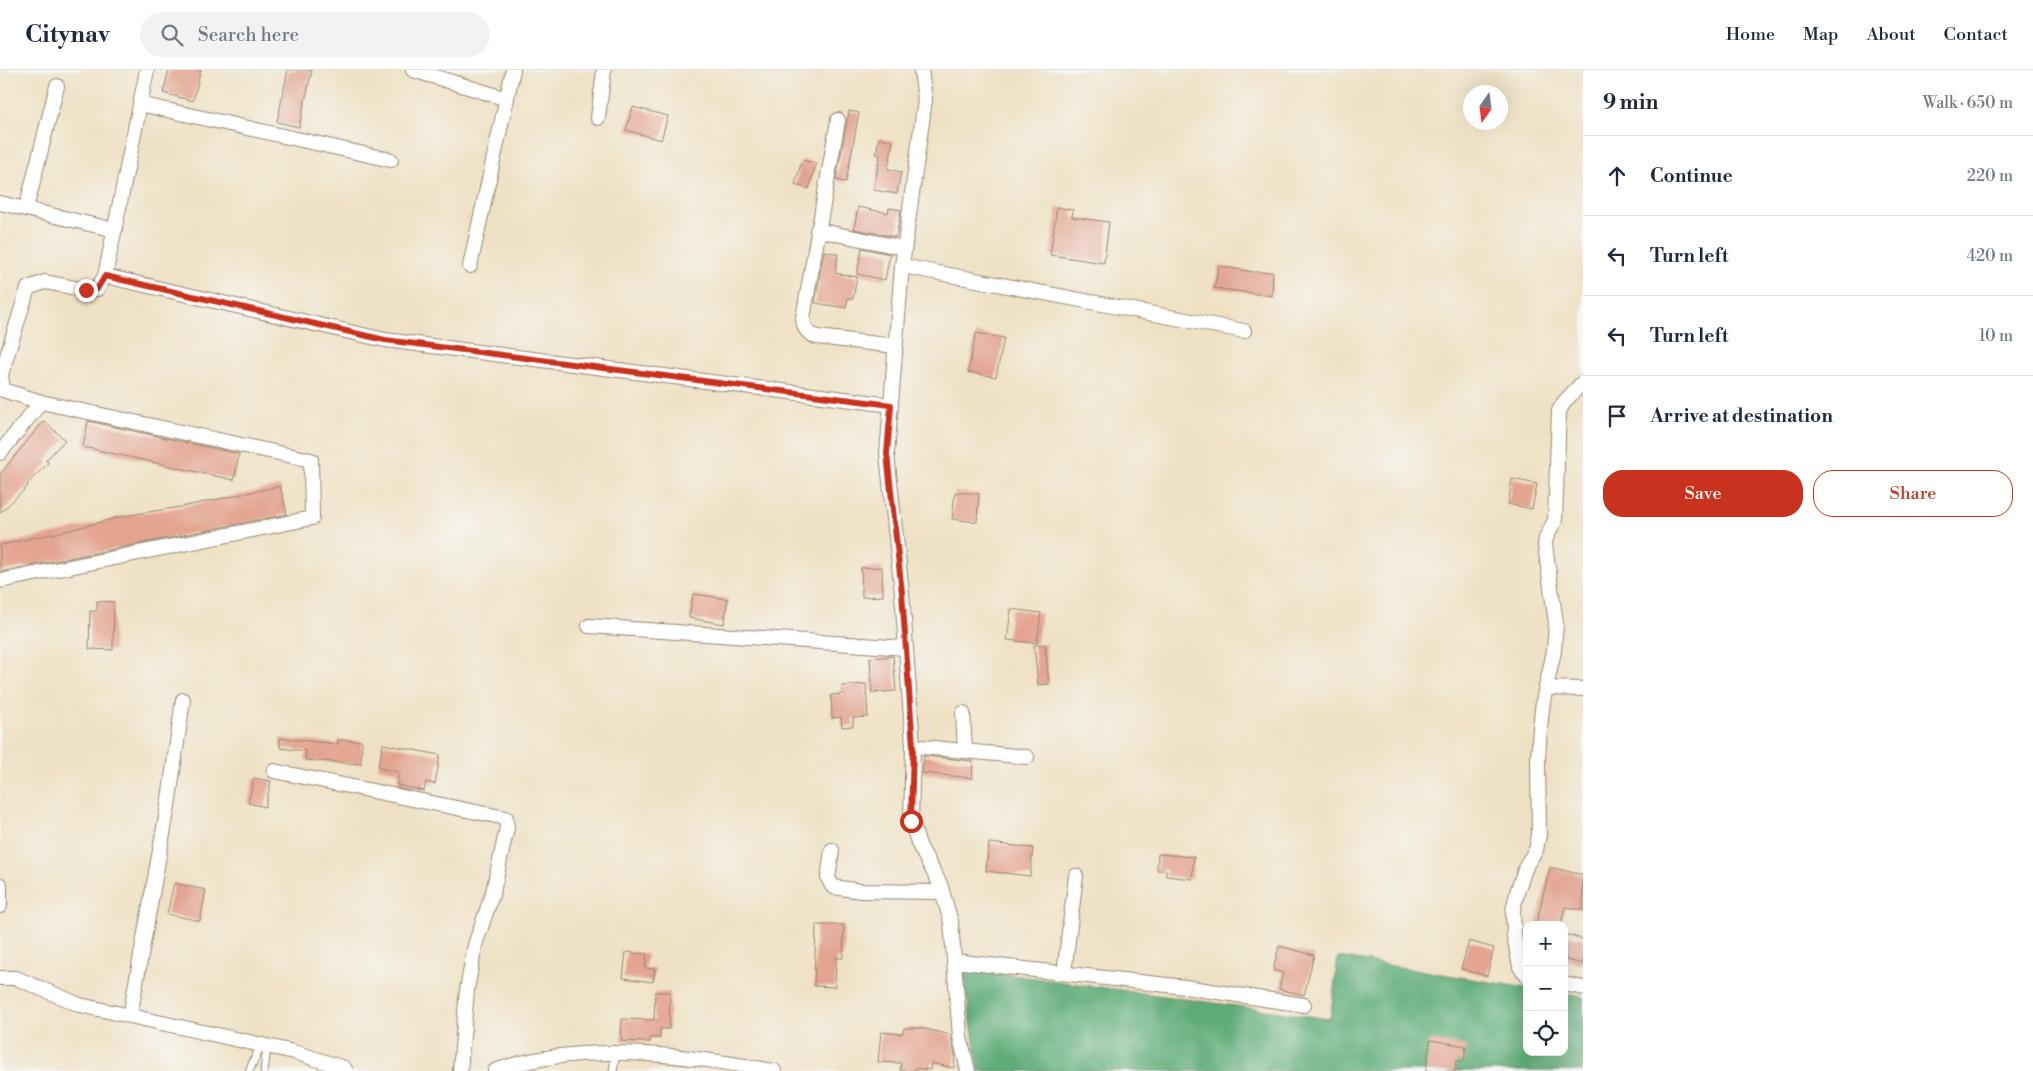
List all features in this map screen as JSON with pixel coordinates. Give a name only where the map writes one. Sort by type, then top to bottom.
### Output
[{"type":"street","points":[[0,581],[312,518],[311,460],[1,392],[0,375],[28,288],[45,282],[86,290],[97,289],[105,276],[147,70]]},
{"type":"street","points":[[413,70],[506,99]]},
{"type":"street","points":[[470,266],[513,70]]},
{"type":"street","points":[[598,118],[604,70]]},
{"type":"street","points":[[921,70],[925,100],[902,266],[887,454],[906,648],[913,746],[911,821],[919,845],[940,884],[951,922],[960,1037],[968,1071]]},
{"type":"street","points":[[26,210],[57,86]]},
{"type":"street","points":[[140,104],[391,160]]},
{"type":"street","points":[[838,120],[802,318],[808,333],[817,337],[895,346]]},
{"type":"street","points":[[0,203],[115,230]]},
{"type":"street","points":[[817,230],[904,248]]},
{"type":"street","points":[[902,266],[1244,331]]},
{"type":"street","points":[[105,276],[385,340],[891,405]]},
{"type":"street","points":[[1523,970],[1520,967],[1514,936],[1513,910],[1518,889],[1527,864],[1536,850],[1539,835],[1538,758],[1546,688],[1554,651],[1556,623],[1545,545],[1546,538],[1555,520],[1558,421],[1564,402],[1583,382]]},
{"type":"street","points":[[0,453],[41,402]]},
{"type":"street","points":[[589,626],[906,648]]},
{"type":"street","points":[[1546,688],[1583,689]]},
{"type":"street","points":[[130,1016],[168,806],[183,700]]},
{"type":"street","points":[[963,713],[965,751]]},
{"type":"street","points":[[913,746],[1027,757]]},
{"type":"street","points":[[274,771],[506,818],[507,828],[495,883],[475,945],[467,990],[460,1071]]},
{"type":"street","points":[[832,850],[828,878],[833,887],[861,891],[942,892]]},
{"type":"street","points":[[1064,973],[1076,876]]},
{"type":"street","points":[[0,885],[0,906]]},
{"type":"street","points":[[954,961],[1185,987],[1304,1005]]},
{"type":"street","points":[[0,978],[16,978],[80,1005],[294,1052],[344,1068],[346,1071]]},
{"type":"street","points":[[1568,985],[1583,988]]},
{"type":"street","points":[[495,1071],[514,1064],[551,1057],[616,1053],[663,1054],[774,1071]]},
{"type":"lane","points":[[249,1071],[264,1046]]},
{"type":"lane","points":[[264,1046],[264,1071]]},
{"type":"lane","points":[[613,1071],[616,1053]]},
{"type":"green space","points":[[1338,957],[1523,987],[1523,1056],[1568,1056],[1568,995],[1583,997],[1583,1071],[979,1071],[962,968],[1330,1019]]},
{"type":"building","points":[[169,70],[201,70],[193,101],[163,93]]},
{"type":"building","points":[[288,70],[312,70],[299,127],[277,122]]},
{"type":"building","points":[[633,107],[668,116],[661,140],[626,130]]},
{"type":"building","points":[[849,111],[859,113],[846,182],[836,180]]},
{"type":"building","points":[[879,138],[893,141],[888,169],[901,172],[897,194],[874,190],[880,155],[876,154]]},
{"type":"building","points":[[802,160],[816,163],[809,189],[795,185]]},
{"type":"building","points":[[858,207],[888,213],[889,208],[901,210],[896,237],[854,229]]},
{"type":"building","points":[[1057,207],[1073,210],[1072,217],[1109,222],[1104,263],[1050,255]]},
{"type":"building","points":[[862,248],[890,254],[885,280],[857,274]]},
{"type":"building","points":[[824,251],[838,254],[835,273],[857,277],[853,299],[848,298],[846,308],[815,303]]},
{"type":"building","points":[[1219,266],[1253,272],[1273,272],[1272,296],[1214,288]]},
{"type":"building","points":[[976,333],[1004,338],[996,377],[968,372]]},
{"type":"building","points":[[44,421],[65,440],[46,460],[48,463],[27,484],[28,486],[0,513],[0,474]]},
{"type":"building","points":[[88,421],[239,454],[234,480],[83,447]]},
{"type":"building","points":[[1512,479],[1537,484],[1532,509],[1508,504]]},
{"type":"building","points":[[280,486],[287,514],[0,572],[0,545],[124,516],[186,506]]},
{"type":"building","points":[[955,492],[979,494],[977,522],[952,519]]},
{"type":"building","points":[[882,567],[883,596],[862,597],[861,568]]},
{"type":"building","points":[[693,594],[728,599],[724,624],[689,618]]},
{"type":"building","points":[[97,601],[114,602],[113,650],[89,649],[90,611],[97,611]]},
{"type":"building","points":[[1011,609],[1041,613],[1037,643],[1007,640]]},
{"type":"building","points":[[1045,644],[1049,684],[1038,685],[1034,645]]},
{"type":"building","points":[[893,656],[896,691],[872,693],[870,658]]},
{"type":"building","points":[[866,684],[868,717],[853,718],[853,726],[842,727],[841,717],[832,718],[831,695],[843,694],[842,686]]},
{"type":"building","points":[[280,738],[338,744],[338,740],[362,741],[361,764],[305,760],[306,751],[280,748]]},
{"type":"building","points":[[383,744],[440,755],[435,784],[426,782],[424,791],[397,785],[399,772],[378,768]]},
{"type":"building","points":[[924,756],[973,761],[972,778],[922,773]]},
{"type":"building","points":[[254,778],[271,781],[265,807],[248,803]]},
{"type":"building","points":[[989,843],[1033,848],[1030,876],[986,871]]},
{"type":"building","points":[[1158,854],[1194,857],[1192,879],[1166,876],[1166,870],[1157,870]]},
{"type":"building","points":[[1550,867],[1583,875],[1583,910],[1565,907],[1562,921],[1537,921]]},
{"type":"building","points":[[174,883],[206,890],[200,921],[167,914]]},
{"type":"building","points":[[816,925],[844,925],[843,958],[836,958],[835,987],[814,986]]},
{"type":"building","points":[[1568,935],[1583,939],[1583,964],[1568,960]]},
{"type":"building","points":[[1469,941],[1494,948],[1487,976],[1461,969]]},
{"type":"building","points":[[1279,946],[1314,955],[1304,995],[1279,989],[1283,973],[1273,970]]},
{"type":"building","points":[[626,952],[647,954],[645,968],[655,969],[653,982],[623,978]]},
{"type":"building","points":[[655,992],[670,992],[669,1029],[660,1029],[660,1038],[650,1038],[650,1042],[621,1041],[622,1019],[654,1020]]},
{"type":"building","points":[[904,1028],[921,1028],[951,1035],[955,1056],[954,1068],[931,1063],[930,1070],[915,1068],[913,1071],[907,1071],[900,1070],[901,1063],[878,1062],[881,1032],[902,1034]]},
{"type":"building","points":[[1430,1040],[1466,1046],[1464,1062],[1456,1061],[1455,1071],[1426,1071]]},
{"type":"route","points":[[86,290],[97,289],[105,276],[385,340],[891,405],[887,454],[902,593],[913,746],[911,821]]}]
